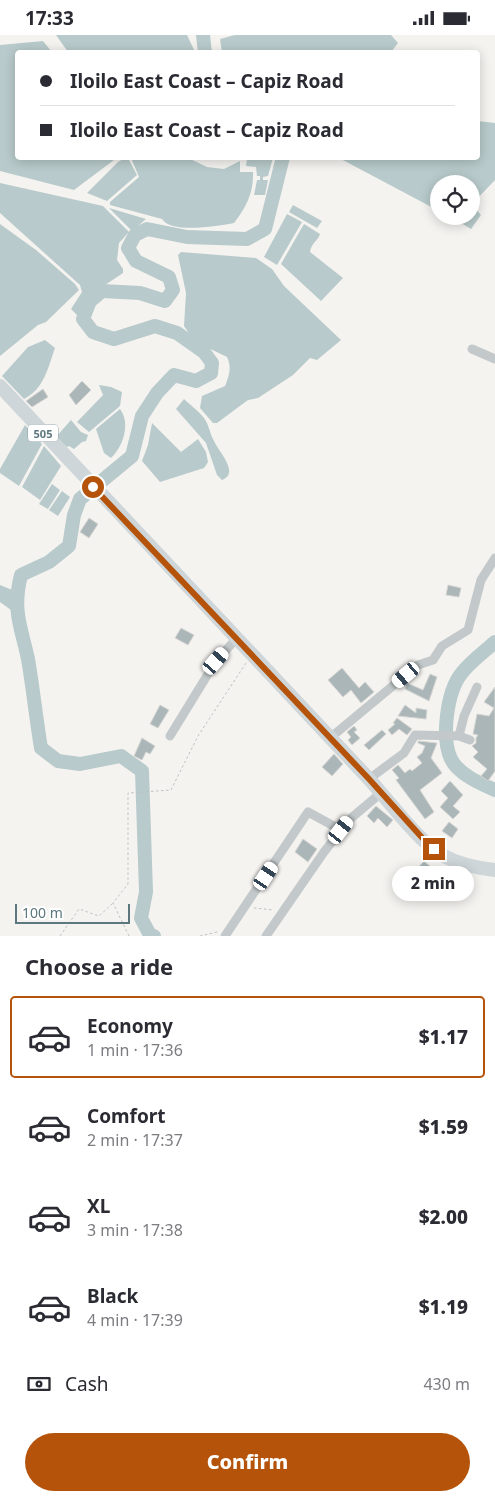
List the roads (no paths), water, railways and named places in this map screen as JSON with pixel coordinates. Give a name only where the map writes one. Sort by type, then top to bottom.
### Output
[{"type":"main road","name":"505","points":[[0,386],[426,842],[442,855],[461,863],[495,870]]},
{"type":"street","points":[[472,349],[495,359]]},
{"type":"street","points":[[330,738],[418,665],[433,660],[442,647],[468,630],[481,581],[495,558]]},
{"type":"street","points":[[170,736],[216,661],[237,638]]},
{"type":"street","points":[[459,736],[464,716],[477,687]]},
{"type":"street","points":[[369,779],[404,753],[415,735],[449,735],[470,740]]},
{"type":"street","points":[[266,936],[341,830],[350,819],[381,793]]},
{"type":"street","points":[[225,936],[308,812],[341,830]]},
{"type":"waterway","points":[[203,35],[205,50]]},
{"type":"waterway","points":[[154,936],[150,935],[141,918],[146,892],[142,771],[121,756],[80,764],[58,761],[41,748],[28,659],[18,618],[18,588],[21,575],[49,562],[69,546],[74,515],[80,499],[132,456],[142,416],[157,393],[174,375],[196,381],[211,373],[212,363],[204,352],[177,333],[155,326],[114,339],[93,332],[83,319],[90,301],[102,291],[140,293],[165,301],[173,290],[169,277],[136,261],[128,248],[135,235],[147,229],[187,237],[247,239],[265,229],[282,160]]},
{"type":"waterway","points":[[495,642],[469,665],[456,682],[449,703],[446,728],[448,750],[454,764],[470,778],[495,790]]}]
